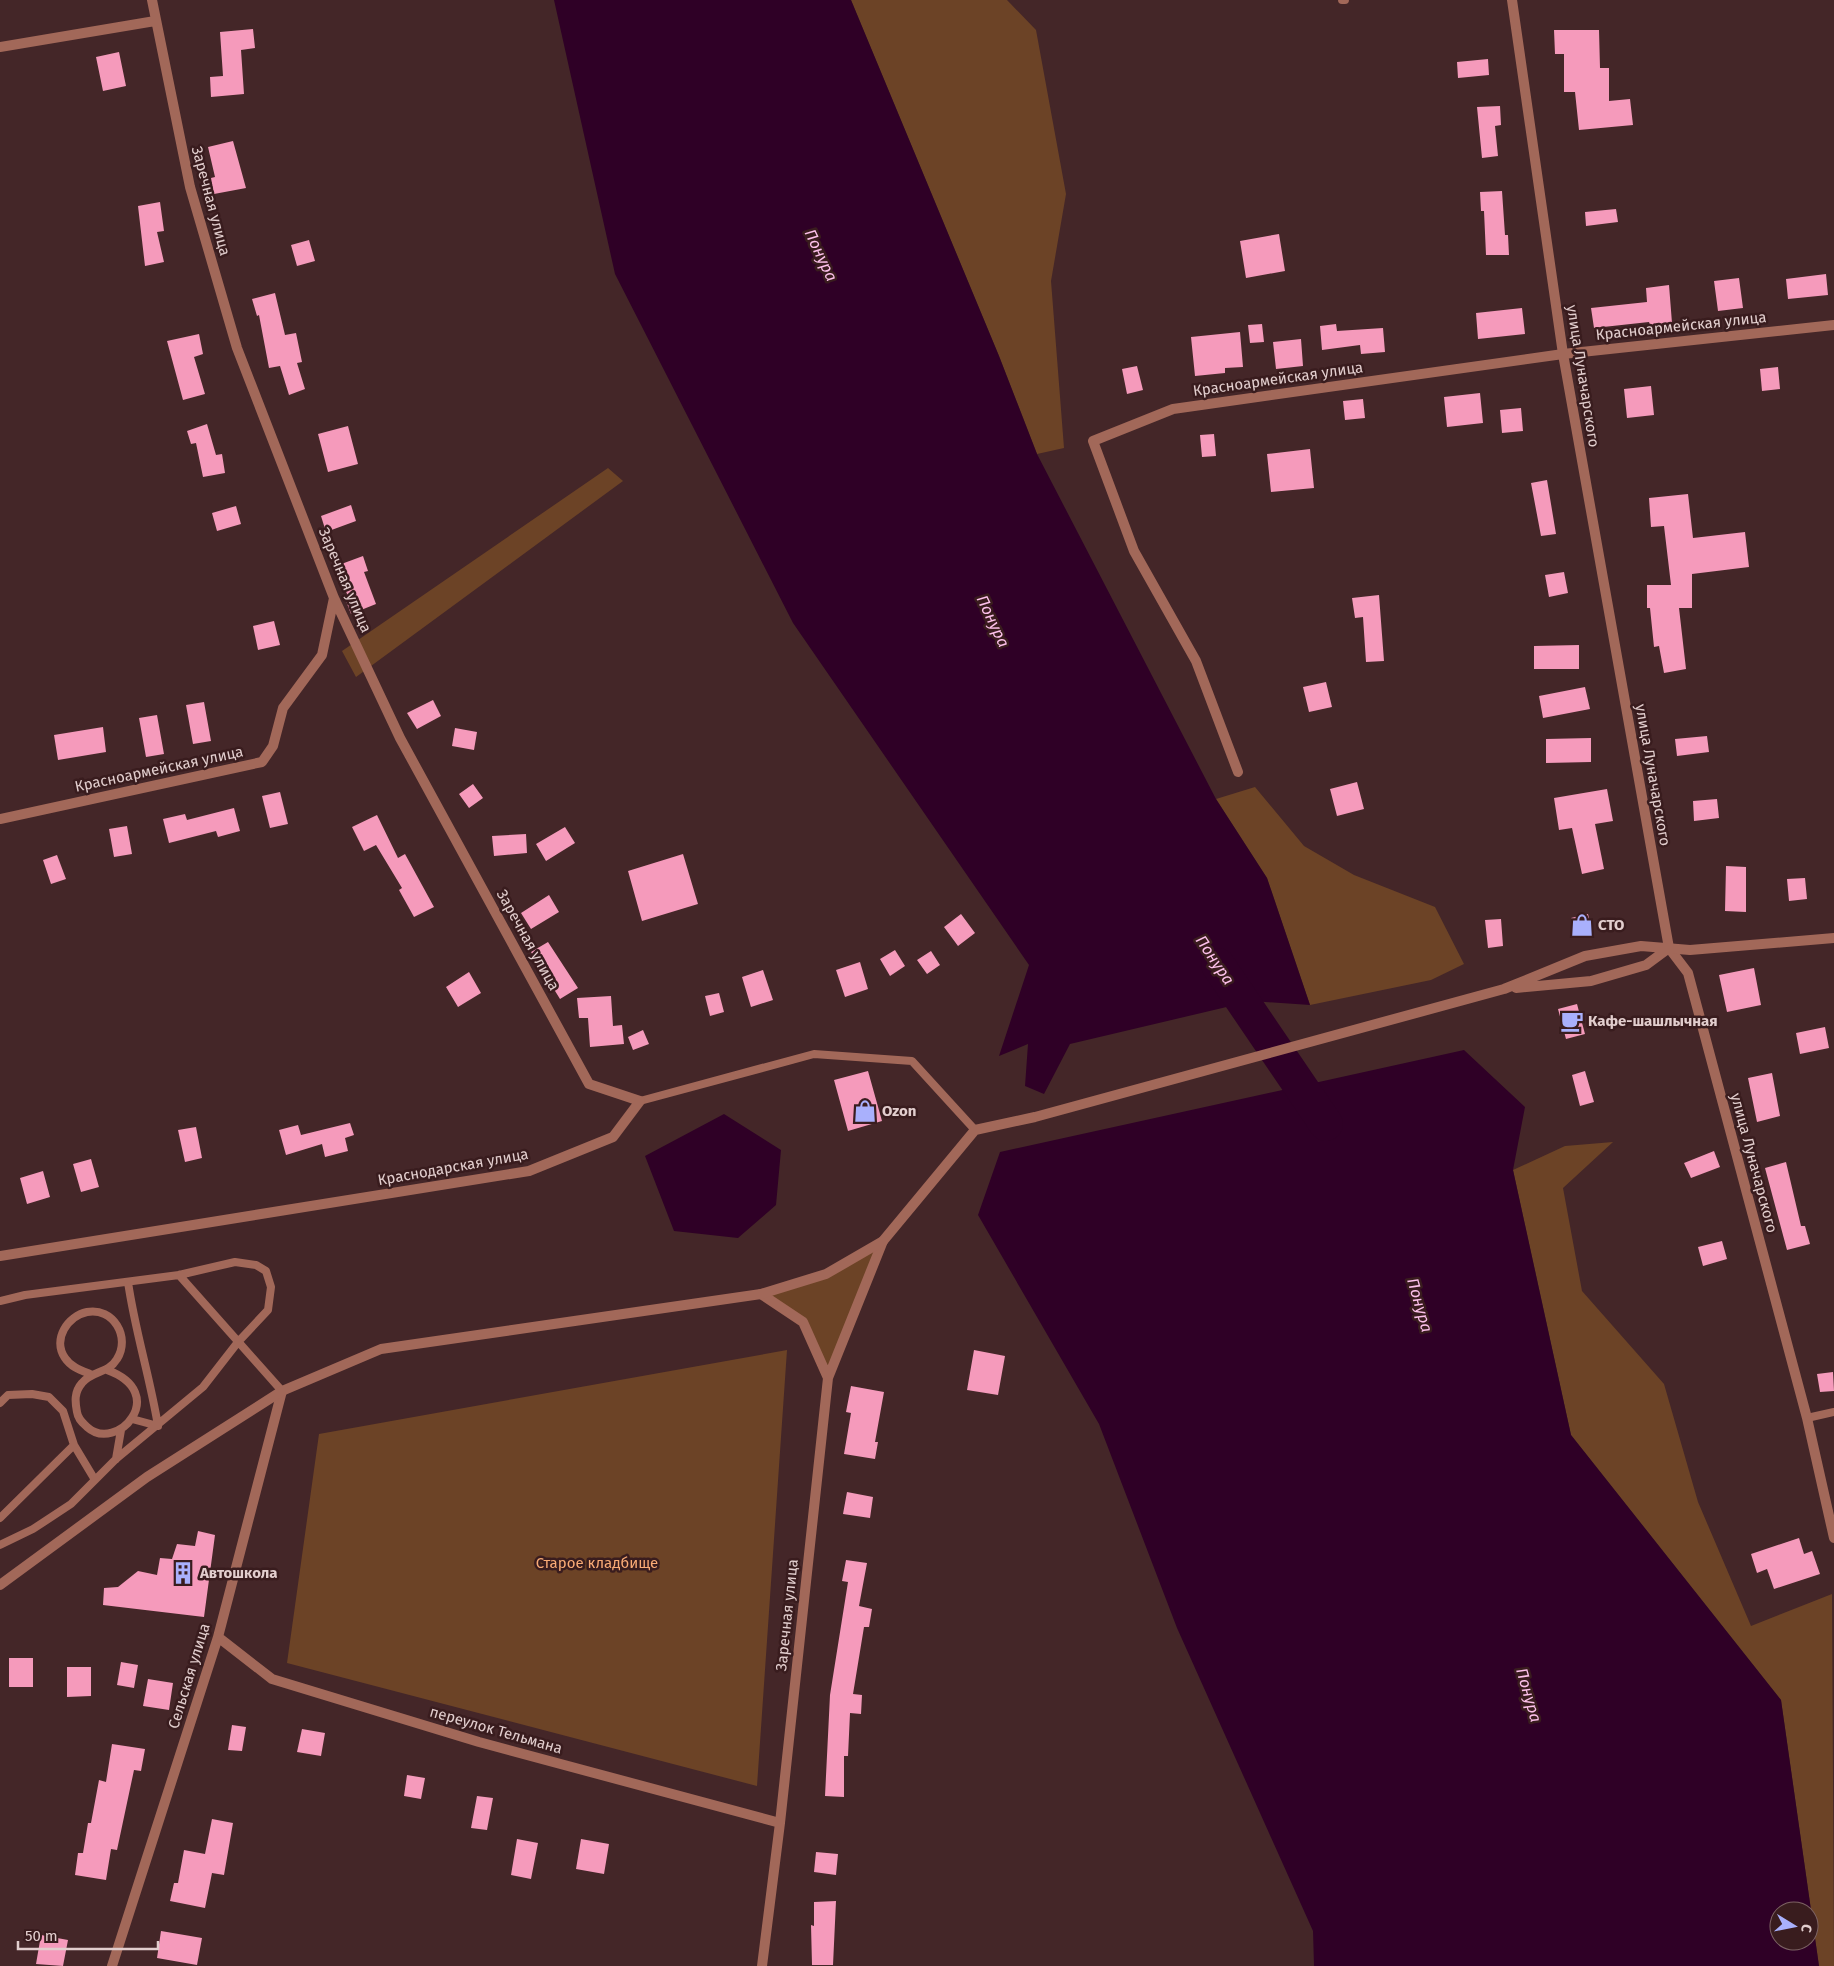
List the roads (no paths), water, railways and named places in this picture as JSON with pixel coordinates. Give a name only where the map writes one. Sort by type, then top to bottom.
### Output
[{"type":"street","name":"Заречная улица","points":[[152,0],[190,187],[237,348],[334,598],[400,738],[589,1084],[640,1101]]},
{"type":"street","name":"улица Луначарского","points":[[1512,0],[1563,354],[1669,948],[1688,973],[1807,1418],[1834,1538]]},
{"type":"street","points":[[0,47],[155,20]]},
{"type":"street","name":"Красноармейская улица","points":[[1238,772],[1196,661],[1134,551],[1093,441],[1173,409],[1563,354],[1834,325]]},
{"type":"street","name":"Красноармейская улица","points":[[0,819],[262,762],[273,746],[283,708],[322,655],[334,598]]},
{"type":"street","points":[[828,1378],[883,1241],[975,1130],[1035,1117],[1504,989],[1585,956],[1641,946],[1690,950],[1834,938]]},
{"type":"street","points":[[1504,989],[1591,981],[1646,965],[1669,948]]},
{"type":"street","name":"Краснодарская улица","points":[[0,1256],[529,1171],[613,1137],[640,1101]]},
{"type":"street","points":[[0,1585],[147,1477],[282,1391],[381,1350],[761,1294],[826,1274],[883,1241]]},
{"type":"street","points":[[761,1294],[803,1322],[828,1378]]},
{"type":"street","name":"Заречная улица","points":[[762,1966],[780,1823],[828,1378]]},
{"type":"street","name":"Сельская улица","points":[[112,1966],[218,1637],[282,1391]]},
{"type":"street","name":"переулок Тельмана","points":[[218,1637],[272,1679],[479,1742],[780,1823]]},
{"type":"lane","points":[[640,1101],[814,1054],[912,1061],[975,1130]]},
{"type":"lane","points":[[0,1301],[25,1295],[179,1275],[235,1262],[256,1264],[266,1271],[271,1287],[268,1310],[238,1342],[203,1387],[116,1459],[71,1504],[33,1529],[0,1545]]},
{"type":"lane","points":[[179,1275],[282,1391]]},
{"type":"lane","points":[[128,1282],[133,1317],[151,1384],[158,1426]]},
{"type":"lane","points":[[90,1374],[79,1386],[74,1401],[78,1418],[90,1429],[104,1434],[121,1430],[132,1419],[138,1404],[134,1387],[123,1376],[107,1370],[90,1374],[75,1369],[64,1357],[60,1340],[65,1326],[77,1314],[94,1311],[108,1316],[120,1327],[124,1344],[117,1359],[107,1370]]},
{"type":"lane","points":[[0,1403],[8,1395],[32,1394],[49,1398],[63,1411],[74,1445],[95,1480]]},
{"type":"lane","points":[[1807,1418],[1834,1412]]},
{"type":"lane","points":[[132,1419],[158,1426]]},
{"type":"lane","points":[[116,1459],[121,1430]]},
{"type":"lane","points":[[0,1518],[74,1445]]},
{"type":"water","points":[[554,0],[851,0],[999,356],[1037,454],[1216,799],[1267,878],[1310,1005],[1252,1001],[1070,1044],[1044,1094],[1025,1086],[1028,1044],[999,1056],[1029,965],[793,623],[615,274]]},
{"type":"water","points":[[1464,1050],[1525,1107],[1513,1170],[1571,1435],[1781,1700],[1810,1901],[1769,1901],[1769,1951],[1817,1951],[1819,1966],[1314,1966],[1313,1931],[1177,1628],[1099,1424],[978,1215],[1000,1152]]},
{"type":"water","points":[[724,1114],[781,1150],[776,1205],[738,1238],[674,1231],[645,1156]]},
{"type":"waterway","name":"Понура","points":[[1218,965],[1326,1124]]},
{"type":"place","name":"СТО","points":[[1582,925]]},
{"type":"place","name":"Кафе-шашлычная","points":[[1572,1021]]},
{"type":"place","name":"Ozon","points":[[865,1111]]},
{"type":"place","name":"Автошкола","points":[[183,1573]]},
{"type":"park label","name":"Старое кладбище","points":[[597,1563]]}]
